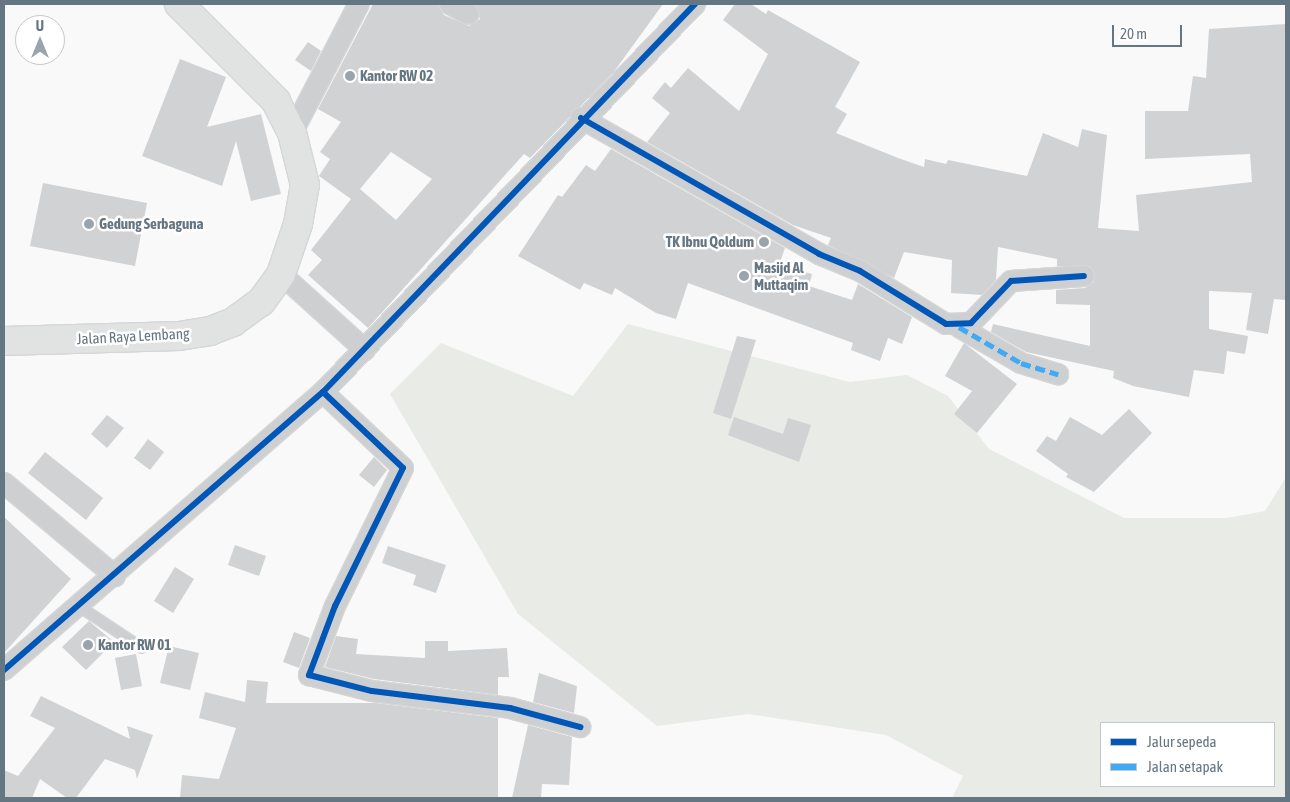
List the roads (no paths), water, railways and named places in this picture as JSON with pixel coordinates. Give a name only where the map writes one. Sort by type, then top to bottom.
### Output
[{"type":"main road","name":"Jalan Raya Lembang","points":[[4,341],[179,336],[210,331],[233,322],[261,302],[281,274],[298,224],[305,185],[292,133],[276,101],[179,4]]},
{"type":"street","points":[[292,133],[360,4]]},
{"type":"street","points":[[450,4],[470,14]]},
{"type":"street","points":[[4,670],[80,607],[323,392],[365,350],[581,118],[695,4]]},
{"type":"street","points":[[581,118],[819,254],[860,271],[946,324],[959,327],[1020,363],[1058,374]]},
{"type":"street","points":[[281,274],[365,350]]},
{"type":"street","points":[[959,327],[971,323],[1011,281],[1084,276]]},
{"type":"street","points":[[323,392],[403,468],[335,606],[309,675],[372,691],[510,708],[580,726]]},
{"type":"street","points":[[4,483],[115,576]]},
{"type":"lane","points":[[80,607],[142,648]]},
{"type":"place","name":"Kantor RW 02","points":[[350,76]]},
{"type":"place","name":"Gedung Serbaguna","points":[[89,224]]},
{"type":"place","name":"TK Ibnu Qoldum","points":[[764,242]]},
{"type":"place","name":"Masijd Al Muttaqim","points":[[744,276]]},
{"type":"place","name":"Kantor RW 01","points":[[88,645]]}]
